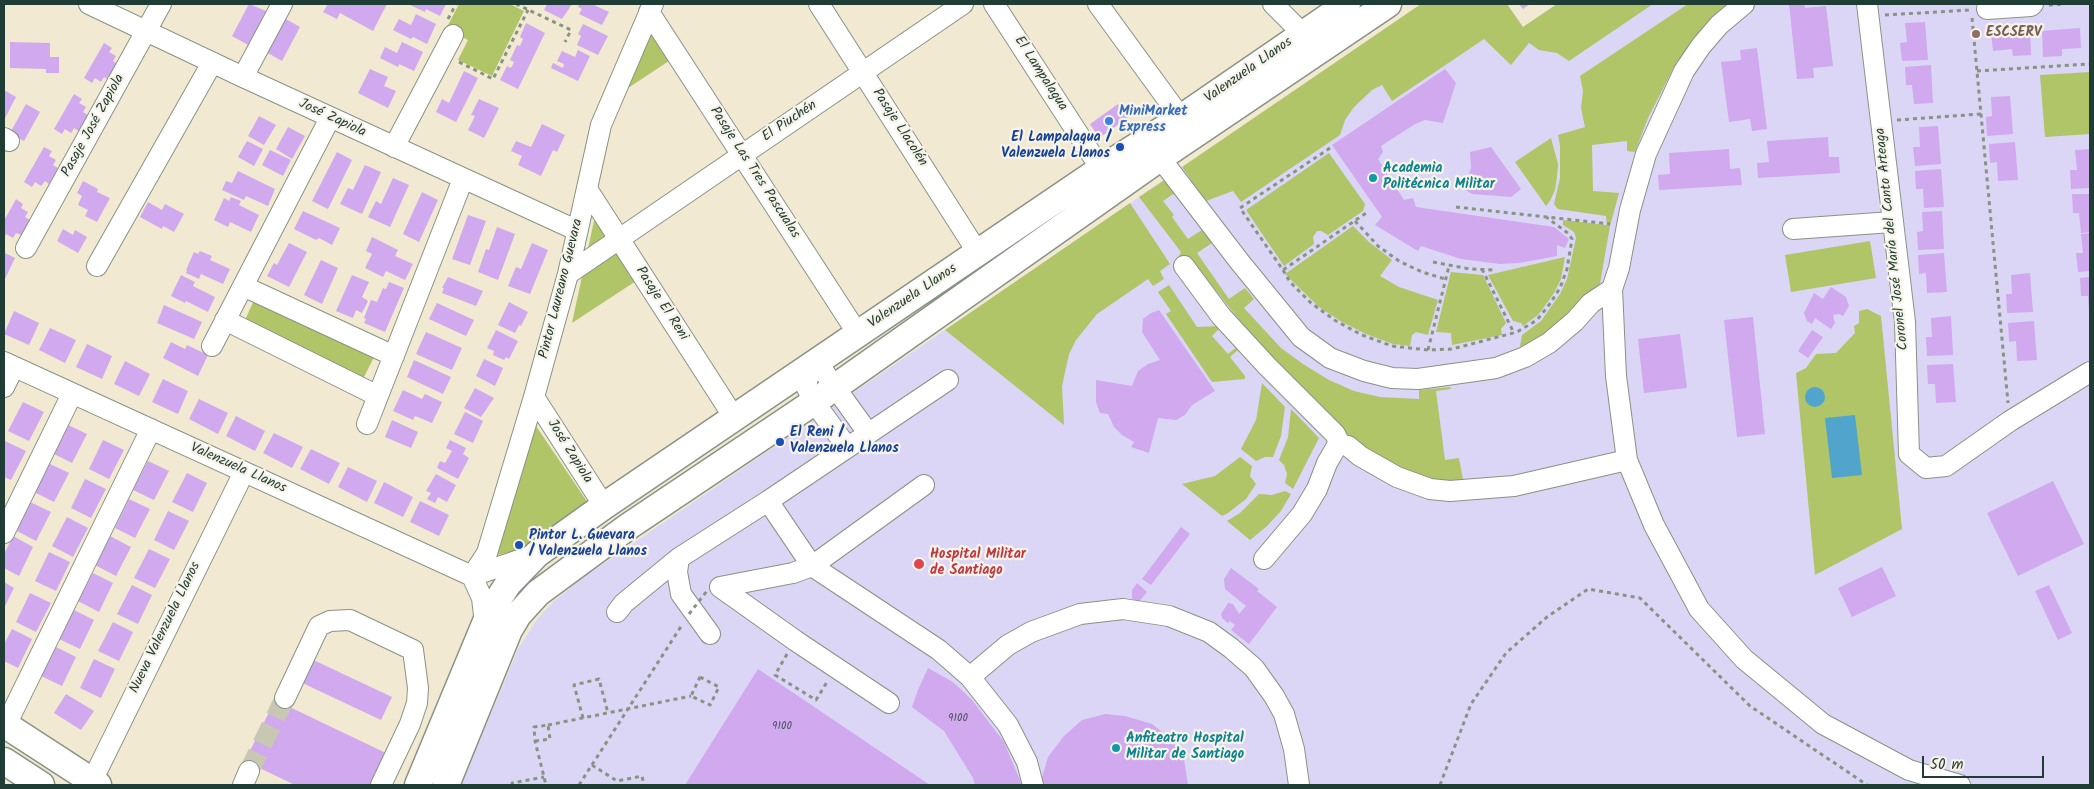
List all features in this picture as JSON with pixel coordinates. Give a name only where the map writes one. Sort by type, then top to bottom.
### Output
[{"type":"main road","name":"Valenzuela Llanos","points":[[538,554],[604,506],[735,419],[1101,169],[1154,149],[1181,118],[1347,4]]},
{"type":"main road","name":"Valenzuela Llanos","points":[[446,785],[510,630],[529,601],[547,585],[629,526],[824,395],[1154,149],[1388,4]]},
{"type":"main road","points":[[418,785],[484,624],[496,601],[508,584],[538,554]]},
{"type":"main road","points":[[5,724],[93,784]]},
{"type":"main road","points":[[4,761],[41,785]]},
{"type":"street","name":"José Zapiola","points":[[88,4],[242,78],[576,230]]},
{"type":"street","name":"Pasaje José Zapiola","points":[[26,248],[161,4]]},
{"type":"street","points":[[242,78],[282,4]]},
{"type":"street","name":"Pasaje Llacolén","points":[[819,4],[978,253]]},
{"type":"street","name":"El Piuchén","points":[[568,274],[963,4]]},
{"type":"street","name":"El Lampalagua","points":[[994,4],[1101,169]]},
{"type":"street","points":[[1098,4],[1181,118]]},
{"type":"street","points":[[1272,4],[1303,34]]},
{"type":"street","points":[[1744,4],[1719,25],[1701,46],[1684,71],[1646,154],[1627,225],[1619,268],[1612,289],[1616,376],[1627,460],[1654,525],[1699,609],[1744,659],[1823,724],[1909,770],[1960,785]]},
{"type":"street","points":[[1979,10],[2031,6],[2033,4]]},
{"type":"street","name":"Pasaje Las Tres Pascualas","points":[[651,8],[742,155],[858,334]]},
{"type":"street","name":"Pintor Laureano Guevara","points":[[472,576],[487,553],[534,397],[568,274],[576,230],[601,125],[651,8]]},
{"type":"street","name":"Coronel José María del Canto Arteaga","points":[[1868,10],[1905,322],[1909,454],[1926,468],[1946,466],[2010,421]]},
{"type":"street","points":[[394,148],[453,35]]},
{"type":"street","points":[[97,266],[212,63]]},
{"type":"street","points":[[212,346],[330,118]]},
{"type":"street","points":[[1154,149],[1239,261],[1301,337],[1330,358],[1364,371],[1392,378],[1418,379],[1496,368],[1525,357],[1549,343],[1575,321],[1591,303],[1612,289]]},
{"type":"street","points":[[367,424],[463,180]]},
{"type":"street","name":"Pasaje El Reni","points":[[587,189],[735,419]]},
{"type":"street","points":[[1792,230],[1892,222]]},
{"type":"street","points":[[1184,266],[1222,316],[1335,434],[1340,444],[1348,446],[1360,456],[1397,477],[1430,490],[1450,491],[1514,486],[1627,460]]},
{"type":"street","points":[[243,286],[394,356]]},
{"type":"street","points":[[225,320],[378,396]]},
{"type":"street","points":[[814,364],[806,386],[824,395],[868,433]]},
{"type":"street","points":[[4,387],[9,365]]},
{"type":"street","name":"Valenzuela Llanos","points":[[9,365],[472,576],[538,554]]},
{"type":"street","points":[[2010,421],[2090,372]]},
{"type":"street","points":[[618,612],[624,602],[679,558],[768,501],[948,380]]},
{"type":"street","points":[[4,533],[72,394]]},
{"type":"street","points":[[824,395],[847,447]]},
{"type":"street","name":"José Zapiola","points":[[534,397],[604,506]]},
{"type":"street","points":[[5,724],[151,430]]},
{"type":"street","points":[[1264,559],[1302,514],[1317,489],[1332,452],[1340,444]]},
{"type":"street","name":"Nueva Valenzuela Llanos","points":[[93,784],[244,472]]},
{"type":"street","points":[[889,703],[837,666],[796,641],[720,587],[793,573],[812,566],[924,485]]},
{"type":"street","points":[[768,501],[812,566],[939,650],[970,677],[1008,725],[1027,762],[1033,785]]},
{"type":"street","points":[[679,558],[677,572],[682,594],[710,634]]},
{"type":"street","points":[[472,576],[482,598],[484,624]]},
{"type":"street","points":[[970,677],[1008,644],[1031,632],[1080,614],[1124,609],[1169,616],[1209,632],[1254,668],[1284,714],[1294,749],[1299,785]]},
{"type":"street","points":[[285,698],[319,626],[330,620],[350,620],[413,650],[418,688],[417,702],[410,724],[381,785]]},
{"type":"street","points":[[410,724],[438,739]]},
{"type":"path","points":[[516,4],[570,30],[565,42]]},
{"type":"path","points":[[442,54],[494,79],[528,10]]},
{"type":"path","points":[[1868,10],[1979,10],[1977,71],[2010,421]]},
{"type":"path","points":[[1977,71],[2090,64]]},
{"type":"path","points":[[1880,122],[1981,114]]},
{"type":"path","points":[[1330,148],[1240,208],[1290,282],[1311,303],[1336,321],[1362,335],[1392,346],[1428,350],[1452,349],[1514,333],[1537,320],[1560,288],[1567,270],[1572,240],[1569,234],[1546,216]]},
{"type":"path","points":[[1456,207],[1627,225]]},
{"type":"path","points":[[1283,270],[1369,211]]},
{"type":"path","points":[[1355,221],[1378,246],[1399,261],[1422,272],[1445,279]]},
{"type":"path","points":[[1433,262],[1449,266],[1495,270]]},
{"type":"path","points":[[1428,350],[1449,266]]},
{"type":"path","points":[[1482,269],[1514,333]]},
{"type":"path","points":[[1440,785],[1472,704],[1506,653],[1547,616],[1588,589],[1640,598],[1750,706],[1867,785]]},
{"type":"path","points":[[579,785],[689,614],[706,592]]},
{"type":"path","points":[[796,641],[775,675],[816,700],[837,666]]},
{"type":"path","points":[[546,785],[535,741],[534,727],[690,696],[710,706],[719,687],[700,677],[690,696]]},
{"type":"path","points":[[583,718],[574,685],[599,679],[608,713]]},
{"type":"path","points":[[535,741],[550,739],[548,725]]},
{"type":"path","points":[[592,765],[617,783],[642,776],[644,785]]},
{"type":"path","points":[[512,785],[512,782],[544,777]]},
{"type":"shaded area","points":[[1421,4],[1507,4],[1523,27],[1557,4],[2090,4],[2090,785],[461,785],[519,647],[538,618],[554,601],[584,577]]},
{"type":"green space","points":[[459,4],[510,4],[524,11],[492,76],[458,60],[468,40],[446,29]]},
{"type":"green space","points":[[1421,4],[1507,4],[1523,27],[1557,4],[1653,4],[1569,61],[1557,53],[1539,50],[1529,43],[1511,65],[1484,39],[1392,101],[1382,85],[1372,90],[1354,107],[1345,120],[1340,135],[1241,202],[1233,191],[1206,201],[1182,167]]},
{"type":"green space","points":[[1688,4],[1727,4],[1710,19],[1676,63],[1648,118],[1635,152],[1627,151],[1627,141],[1592,145],[1593,191],[1619,193],[1610,226],[1599,289],[1524,351],[1520,346],[1522,335],[1541,321],[1560,294],[1567,279],[1576,238],[1574,232],[1563,225],[1563,220],[1607,225],[1606,216],[1558,209],[1554,204],[1560,178],[1558,135],[1585,127],[1581,108],[1583,91],[1580,76]]},
{"type":"green space","points":[[652,29],[672,59],[628,88]]},
{"type":"green space","points":[[2090,72],[2090,134],[2045,137],[2040,75]]},
{"type":"green space","points":[[1551,138],[1558,164],[1555,190],[1546,206],[1515,162]]},
{"type":"green space","points":[[1329,153],[1365,204],[1363,211],[1328,235],[1317,231],[1313,237],[1314,244],[1284,266],[1246,210]]},
{"type":"green space","points":[[1169,177],[1179,190],[1163,201],[1174,215],[1172,217],[1188,239],[1205,228],[1215,241],[1197,253],[1229,299],[1245,288],[1254,299],[1244,308],[1281,348],[1329,380],[1354,391],[1380,397],[1419,399],[1419,390],[1450,387],[1451,389],[1436,391],[1445,460],[1459,458],[1464,485],[1419,479],[1359,444],[1335,424],[1267,355],[1191,259],[1180,264],[1177,260],[1181,252],[1139,197]]},
{"type":"green space","points":[[1130,203],[1170,264],[1160,271],[1164,279],[1153,286],[1148,279],[1097,314],[1076,340],[1069,354],[1062,386],[1064,425],[945,330]]},
{"type":"green space","points":[[595,216],[636,281],[572,323]]},
{"type":"green space","points":[[1353,226],[1369,242],[1392,260],[1380,276],[1399,287],[1438,300],[1428,335],[1416,332],[1412,335],[1410,346],[1393,344],[1366,334],[1342,322],[1319,307],[1285,274]]},
{"type":"green space","points":[[1870,241],[1876,278],[1791,292],[1785,255]]},
{"type":"green space","points":[[1565,257],[1561,279],[1554,293],[1539,314],[1523,326],[1521,323],[1513,321],[1488,275]]},
{"type":"green space","points":[[1451,272],[1483,275],[1506,323],[1501,329],[1502,335],[1452,345],[1451,333],[1436,332]]},
{"type":"green space","points":[[1169,285],[1197,327],[1221,327],[1212,336],[1228,354],[1238,346],[1240,348],[1230,357],[1245,376],[1245,379],[1212,382],[1166,314],[1171,311],[1158,292]]},
{"type":"green space","points":[[257,294],[376,353],[362,381],[244,322]]},
{"type":"green space","points":[[1867,309],[1881,316],[1902,529],[1815,575],[1796,373],[1806,368],[1816,354],[1836,353],[1855,333],[1854,326],[1859,323],[1859,311]]},
{"type":"green space","points":[[1262,383],[1285,407],[1281,436],[1273,457],[1265,457],[1256,461],[1241,449],[1256,420]]},
{"type":"green space","points":[[1291,409],[1319,438],[1293,489],[1285,483],[1287,474],[1284,465],[1279,460],[1288,437]]},
{"type":"green space","points":[[534,423],[588,503],[529,548],[497,555]]},
{"type":"green space","points":[[1240,457],[1252,466],[1250,476],[1256,484],[1246,499],[1222,516],[1182,484],[1215,476]]},
{"type":"green space","points":[[1285,491],[1291,494],[1281,511],[1250,540],[1227,521],[1240,513],[1259,494],[1272,495]]},
{"type":"water","points":[[1811,387],[1819,387],[1825,393],[1825,401],[1819,407],[1811,407],[1805,401],[1805,393]]},
{"type":"water","points":[[1855,415],[1862,475],[1832,478],[1825,418]]},
{"type":"building","points":[[249,4],[266,11],[248,45],[232,36]]},
{"type":"building","points":[[328,4],[387,4],[373,31],[340,13],[337,19],[323,12]]},
{"type":"building","points":[[408,4],[446,4],[440,16],[426,9],[425,12]]},
{"type":"building","points":[[547,4],[572,4],[562,19],[544,10]]},
{"type":"building","points":[[579,4],[592,4],[609,12],[602,25],[579,14],[582,9],[578,7]]},
{"type":"building","points":[[1519,4],[1530,4],[1523,9]]},
{"type":"building","points":[[1789,4],[1804,4],[1805,8],[1826,6],[1833,66],[1813,68],[1814,78],[1797,79]]},
{"type":"building","points":[[416,14],[436,24],[427,44],[393,30],[399,19],[411,25]]},
{"type":"building","points":[[284,18],[300,27],[282,61],[266,52]]},
{"type":"building","points":[[1925,22],[1928,60],[1902,61],[1900,43],[1907,42],[1905,23]]},
{"type":"building","points":[[526,23],[545,33],[518,89],[500,80],[507,66],[511,68],[514,62],[510,60],[517,45],[520,46],[523,39],[520,37]]},
{"type":"building","points":[[583,24],[608,36],[598,55],[577,45],[581,36],[578,34]]},
{"type":"building","points":[[2080,28],[2081,48],[2062,49],[2062,56],[2043,57],[2042,31]]},
{"type":"building","points":[[2030,29],[2031,55],[2013,56],[2012,49],[1993,51],[1991,31]]},
{"type":"building","points":[[10,42],[50,43],[50,57],[59,57],[59,73],[46,73],[46,69],[10,68]]},
{"type":"building","points":[[402,42],[423,52],[414,71],[399,64],[398,67],[380,58],[385,47],[397,53]]},
{"type":"building","points":[[104,43],[112,48],[109,52],[116,56],[113,61],[118,64],[109,80],[104,77],[101,82],[95,78],[92,83],[84,78]]},
{"type":"building","points":[[1757,48],[1767,129],[1752,131],[1750,119],[1729,122],[1721,62],[1741,60],[1740,50]]},
{"type":"building","points":[[578,50],[590,56],[578,81],[551,68],[553,63],[563,68],[564,64],[557,61],[562,51],[575,57]]},
{"type":"building","points":[[1931,65],[1933,103],[1914,104],[1912,85],[1906,85],[1905,67]]},
{"type":"building","points":[[370,69],[388,77],[384,86],[396,91],[388,108],[358,93]]},
{"type":"building","name":"Academia Politécnica Militar","points":[[1445,69],[1456,83],[1443,123],[1425,120],[1415,124],[1381,146],[1383,152],[1378,159],[1404,200],[1413,198],[1416,207],[1554,227],[1569,239],[1565,248],[1557,245],[1557,256],[1519,263],[1500,264],[1461,259],[1421,246],[1418,251],[1375,225],[1382,217],[1332,145]]},
{"type":"building","points":[[464,71],[478,78],[456,122],[436,112],[442,99],[449,103]]},
{"type":"building","points":[[4,90],[16,97],[4,120]]},
{"type":"building","points":[[74,94],[82,99],[79,103],[86,107],[83,112],[88,115],[79,131],[74,128],[71,133],[65,129],[62,134],[54,129]]},
{"type":"building","points":[[2010,96],[2013,134],[1987,136],[1986,117],[1992,116],[1991,97]]},
{"type":"building","points":[[479,99],[499,108],[484,138],[468,130],[475,116],[471,115]]},
{"type":"building","points":[[26,104],[40,112],[24,141],[10,133]]},
{"type":"building","name":"MiniMarket Express","points":[[1118,104],[1128,118],[1099,138],[1090,124]]},
{"type":"building","points":[[259,116],[276,125],[264,145],[248,136]]},
{"type":"building","points":[[542,124],[565,135],[557,152],[553,150],[541,176],[518,165],[522,156],[511,151],[516,141],[531,147]]},
{"type":"building","points":[[1938,126],[1941,164],[1915,166],[1913,147],[1920,147],[1919,127]]},
{"type":"building","points":[[288,127],[305,136],[292,159],[276,149]]},
{"type":"building","points":[[1828,137],[1829,157],[1839,157],[1840,173],[1758,178],[1757,163],[1769,162],[1767,141]]},
{"type":"building","points":[[247,141],[263,149],[254,166],[238,157]]},
{"type":"building","points":[[2015,142],[2018,180],[1998,181],[1997,162],[1990,163],[1989,144]]},
{"type":"building","points":[[44,147],[52,151],[49,156],[56,160],[53,165],[58,168],[49,184],[45,181],[41,186],[35,182],[32,187],[24,182]]},
{"type":"building","points":[[1491,147],[1521,189],[1511,197],[1472,194],[1462,188],[1471,168],[1470,152]]},
{"type":"building","points":[[1729,149],[1730,169],[1740,168],[1742,185],[1659,190],[1658,175],[1670,174],[1669,153]]},
{"type":"building","points":[[2090,149],[2090,188],[2071,189],[2070,170],[2077,170],[2075,150]]},
{"type":"building","points":[[270,150],[291,160],[283,176],[262,165]]},
{"type":"building","points":[[337,152],[352,160],[328,209],[312,201]]},
{"type":"building","points":[[365,165],[381,172],[362,214],[340,204],[348,188],[353,190]]},
{"type":"building","points":[[1941,169],[1944,207],[1924,208],[1923,189],[1916,189],[1915,171]]},
{"type":"building","points":[[238,171],[275,189],[268,206],[246,196],[244,200],[222,190],[226,181],[232,183]]},
{"type":"building","points":[[393,178],[409,185],[390,227],[368,217],[376,201],[381,204]]},
{"type":"building","points":[[83,181],[98,189],[97,192],[110,198],[97,222],[85,216],[88,210],[78,205],[82,196],[77,193]]},
{"type":"building","points":[[422,192],[438,200],[419,242],[403,234]]},
{"type":"building","points":[[2072,194],[2090,194],[2090,232],[2081,233],[2079,213],[2073,213]]},
{"type":"building","points":[[231,197],[241,201],[239,205],[259,215],[251,232],[230,222],[228,227],[214,220],[224,198],[229,201]]},
{"type":"building","points":[[16,199],[23,204],[21,208],[28,212],[25,217],[30,220],[21,235],[16,233],[13,238],[6,234],[4,238],[4,221]]},
{"type":"building","points":[[148,202],[162,210],[165,204],[184,214],[174,232],[163,226],[162,229],[140,217]]},
{"type":"building","points":[[303,211],[340,228],[332,245],[319,238],[316,240],[294,229]]},
{"type":"building","points":[[1942,211],[1944,249],[1918,250],[1917,232],[1923,231],[1922,212]]},
{"type":"building","points":[[468,215],[486,221],[470,265],[452,259]]},
{"type":"building","points":[[497,227],[515,234],[498,280],[478,272],[486,249],[489,250]]},
{"type":"building","points":[[63,229],[73,235],[75,230],[87,237],[78,253],[57,241]]},
{"type":"building","points":[[2090,233],[2090,271],[2078,272],[2076,253],[2083,253],[2081,234]]},
{"type":"building","points":[[372,237],[398,250],[395,256],[413,264],[405,280],[386,271],[383,277],[365,268],[372,254],[366,251]]},
{"type":"building","points":[[289,243],[307,252],[289,287],[267,276],[274,263],[277,265]]},
{"type":"building","points":[[532,243],[548,250],[530,294],[508,286],[516,267],[521,269]]},
{"type":"building","points":[[200,251],[212,256],[210,260],[230,269],[223,284],[201,274],[199,279],[186,273],[194,252],[198,254]]},
{"type":"building","points":[[5,253],[15,258],[4,281],[4,256]]},
{"type":"building","points":[[1944,253],[1947,292],[1927,293],[1926,273],[1919,274],[1918,255]]},
{"type":"building","points":[[321,260],[338,268],[322,304],[304,295]]},
{"type":"building","points":[[2030,273],[2033,312],[2007,313],[2006,294],[2012,294],[2011,275]]},
{"type":"building","points":[[181,275],[195,282],[193,286],[215,297],[208,312],[171,296]]},
{"type":"building","points":[[352,275],[369,282],[362,297],[368,301],[362,313],[356,310],[353,318],[336,311]]},
{"type":"building","points":[[448,277],[483,291],[476,306],[442,293],[444,288],[442,288]]},
{"type":"building","points":[[2090,277],[2089,312],[2088,296],[2081,296],[2080,278]]},
{"type":"building","points":[[389,282],[404,288],[385,332],[364,323],[366,319],[364,318],[371,300],[377,302],[383,288],[386,289]]},
{"type":"building","points":[[1831,287],[1846,297],[1849,306],[1843,316],[1839,314],[1833,315],[1835,323],[1831,329],[1815,318],[1812,324],[1807,321],[1804,313],[1814,293],[1823,299]]},
{"type":"building","points":[[509,302],[528,312],[515,333],[498,325]]},
{"type":"building","points":[[437,303],[474,320],[466,336],[429,319]]},
{"type":"building","points":[[164,305],[202,322],[194,339],[157,323]]},
{"type":"building","points":[[1159,310],[1215,391],[1192,405],[1185,415],[1176,420],[1158,418],[1149,453],[1131,447],[1134,442],[1122,435],[1114,427],[1108,414],[1100,413],[1096,402],[1096,380],[1132,386],[1138,371],[1148,364],[1160,360],[1142,332],[1143,319]]},
{"type":"building","points":[[14,311],[39,323],[29,345],[4,334]]},
{"type":"building","points":[[1951,316],[1953,355],[1927,356],[1926,337],[1932,337],[1931,318]]},
{"type":"building","points":[[1753,317],[1765,434],[1737,437],[1724,320]]},
{"type":"building","points":[[2034,321],[2037,360],[2017,361],[2016,341],[2009,342],[2008,323]]},
{"type":"building","points":[[50,328],[76,340],[65,363],[39,350]]},
{"type":"building","points":[[496,330],[518,341],[509,359],[506,357],[504,360],[493,355],[494,351],[487,348]]},
{"type":"building","points":[[1812,330],[1823,337],[1808,358],[1798,351]]},
{"type":"building","points":[[426,332],[462,348],[452,370],[416,354]]},
{"type":"building","points":[[1680,334],[1687,388],[1644,393],[1638,339]]},
{"type":"building","points":[[171,342],[185,349],[187,345],[208,355],[198,376],[163,358]]},
{"type":"building","points":[[87,344],[112,356],[102,379],[76,367]]},
{"type":"building","points":[[484,359],[503,368],[495,386],[476,376]]},
{"type":"building","points":[[414,360],[451,377],[443,394],[407,377]]},
{"type":"building","points":[[125,361],[150,374],[139,396],[114,384]]},
{"type":"building","points":[[1953,364],[1956,402],[1936,403],[1935,384],[1928,384],[1927,365]]},
{"type":"building","points":[[163,379],[188,391],[178,414],[152,402]]},
{"type":"building","points":[[475,388],[494,398],[481,417],[464,408]]},
{"type":"building","points":[[403,390],[422,399],[425,394],[442,402],[432,423],[415,416],[413,420],[393,411]]},
{"type":"building","points":[[199,399],[228,413],[218,434],[189,419]]},
{"type":"building","points":[[23,402],[44,412],[29,441],[8,431]]},
{"type":"building","points":[[465,412],[483,421],[473,443],[454,434]]},
{"type":"building","points":[[236,416],[265,431],[255,451],[226,436]]},
{"type":"building","points":[[392,420],[418,432],[411,448],[385,437]]},
{"type":"building","points":[[66,424],[87,434],[72,463],[52,453]]},
{"type":"building","points":[[274,433],[303,447],[292,468],[263,453]]},
{"type":"building","points":[[103,440],[124,450],[109,479],[89,469]]},
{"type":"building","points":[[450,440],[466,448],[463,454],[469,458],[458,479],[437,468],[440,461],[445,463],[452,451],[446,448]]},
{"type":"building","points":[[5,441],[26,451],[11,480],[4,477]]},
{"type":"building","points":[[311,449],[340,463],[329,484],[300,469]]},
{"type":"building","points":[[148,461],[169,471],[154,500],[133,490]]},
{"type":"building","points":[[48,463],[69,473],[54,502],[34,492]]},
{"type":"building","points":[[348,467],[377,481],[367,502],[338,487]]},
{"type":"building","points":[[187,473],[207,483],[193,512],[172,502]]},
{"type":"building","points":[[436,474],[456,485],[447,502],[438,497],[435,503],[427,499],[431,493],[426,491]]},
{"type":"building","points":[[85,479],[106,489],[91,518],[71,508]]},
{"type":"building","points":[[2053,481],[2084,544],[2018,576],[1987,513]]},
{"type":"building","points":[[384,482],[413,497],[403,517],[374,503]]},
{"type":"building","points":[[129,499],[150,509],[135,538],[115,528]]},
{"type":"building","points":[[420,501],[449,515],[439,536],[410,522]]},
{"type":"building","points":[[30,502],[51,512],[36,541],[15,530]]},
{"type":"building","points":[[168,511],[189,521],[174,550],[154,540]]},
{"type":"building","points":[[67,517],[88,528],[73,557],[52,546]]},
{"type":"building","points":[[1181,527],[1190,534],[1151,585],[1142,579]]},
{"type":"building","points":[[13,536],[33,547],[19,576],[4,568],[4,554]]},
{"type":"building","points":[[110,536],[131,547],[116,576],[95,565]]},
{"type":"building","points":[[149,549],[170,559],[155,588],[134,578]]},
{"type":"building","points":[[49,552],[70,562],[56,591],[35,581]]},
{"type":"building","points":[[1882,567],[1896,596],[1852,617],[1838,588]]},
{"type":"building","points":[[1231,568],[1259,589],[1257,591],[1277,607],[1249,644],[1231,630],[1235,625],[1230,621],[1228,623],[1222,618],[1221,614],[1228,603],[1233,604],[1239,614],[1246,606],[1225,589],[1224,579]]},
{"type":"building","points":[[93,573],[113,583],[99,612],[78,601]]},
{"type":"building","points":[[4,582],[14,588],[4,608]]},
{"type":"building","points":[[1137,583],[1147,592],[1138,603],[1132,598],[1132,590]]},
{"type":"building","points":[[132,585],[152,595],[138,624],[117,614]]},
{"type":"building","points":[[2049,585],[2072,633],[2058,640],[2035,591]]},
{"type":"building","points":[[30,593],[51,603],[36,632],[16,622]]},
{"type":"building","points":[[74,610],[94,620],[80,649],[59,639]]},
{"type":"building","points":[[113,622],[133,632],[119,661],[98,651]]},
{"type":"building","points":[[12,629],[32,639],[18,668],[4,661],[4,644]]},
{"type":"building","points":[[56,647],[76,657],[62,686],[41,676]]},
{"type":"building","points":[[307,657],[392,697],[381,720],[296,680]]},
{"type":"building","points":[[94,659],[115,669],[101,698],[80,688]]},
{"type":"building","points":[[928,668],[953,682],[972,700],[1004,742],[1022,785],[975,785],[973,778],[944,731],[912,707]]},
{"type":"building","points":[[758,669],[930,785],[685,785]]},
{"type":"building","points":[[66,694],[94,711],[81,730],[54,713]]},
{"type":"building","points":[[275,700],[390,755],[375,785],[295,785],[245,761]]},
{"type":"building","name":"Anfiteatro Hospital Militar de Santiago","points":[[1105,714],[1125,716],[1152,724],[1170,738],[1184,759],[1188,785],[1042,785],[1041,781],[1048,757],[1064,736],[1082,720]]},
{"type":"tunnel","points":[[249,771],[285,698]]},
{"type":"place","name":"ESCSERV","points":[[1976,34]]},
{"type":"place","name":"MiniMarket Express","points":[[1109,121]]},
{"type":"place","name":"El Lampalagua / Valenzuela Llanos","points":[[1120,147]]},
{"type":"place","name":"Academia Politécnica Militar","points":[[1373,178]]},
{"type":"place","name":"El Reni / Valenzuela Llanos","points":[[780,442]]},
{"type":"place","name":"Pintor L. Guevara / Valenzuela Llanos","points":[[519,545]]},
{"type":"place","name":"Hospital Militar de Santiago","points":[[919,564]]},
{"type":"place","name":"Anfiteatro Hospital Militar de Santiago","points":[[1116,748]]}]
